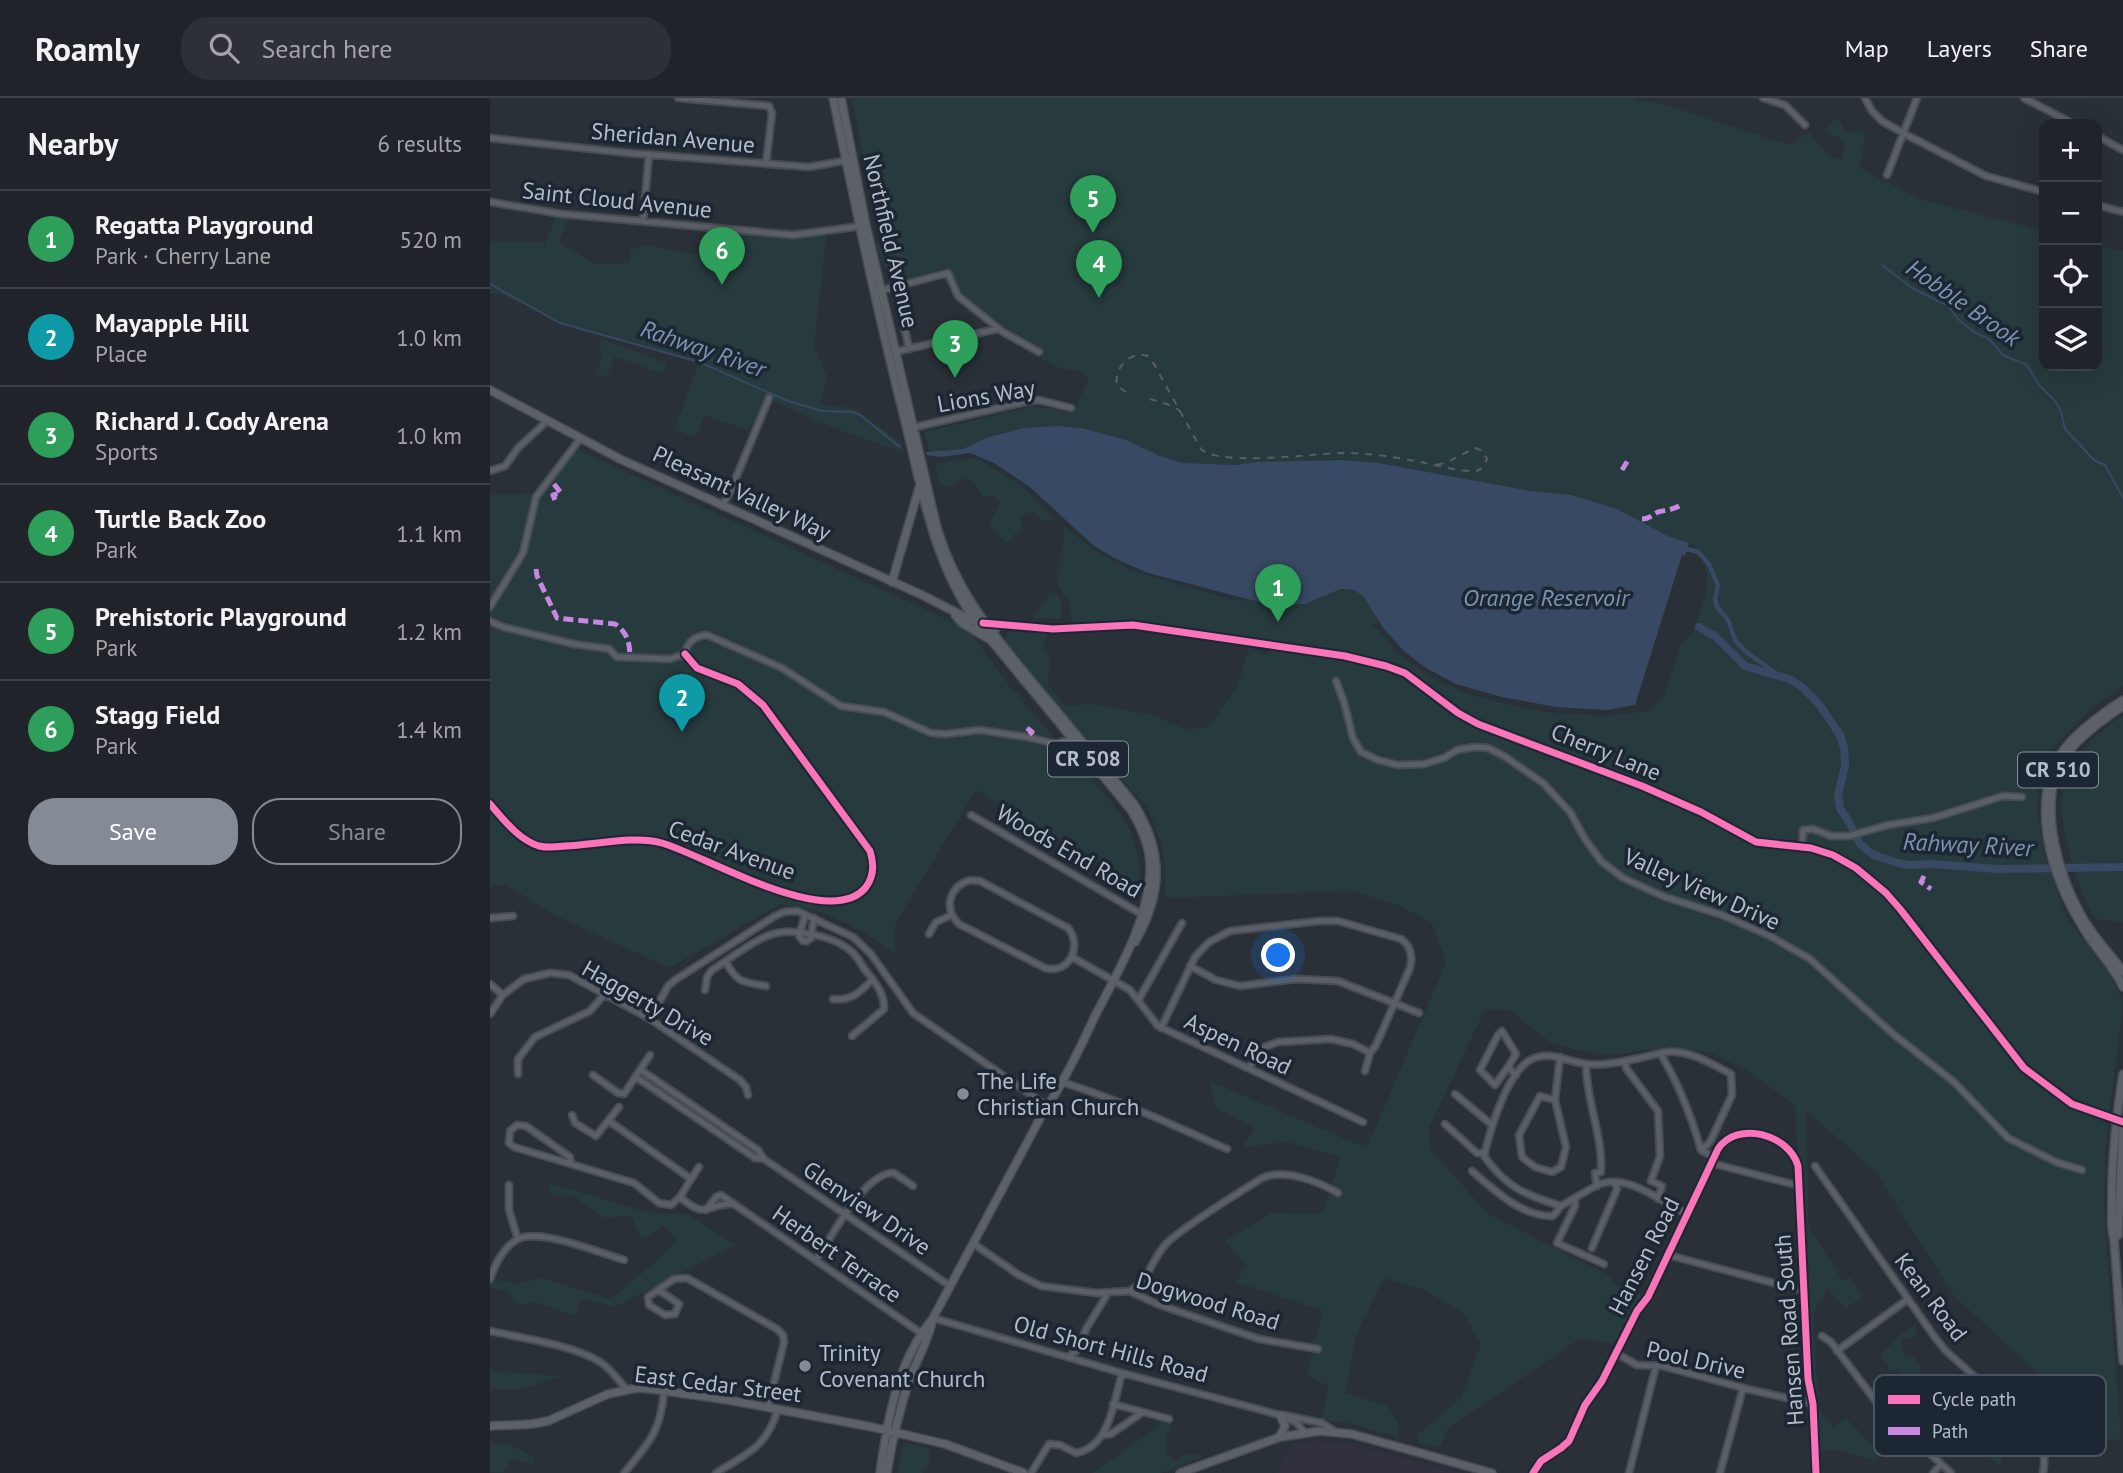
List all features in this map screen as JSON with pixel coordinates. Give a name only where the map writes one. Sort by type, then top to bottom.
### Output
[{"type":"main road","name":"Northfield Avenue","points":[[834,98],[933,534],[945,569],[961,601],[1131,810],[1145,837],[1150,869],[1146,916]]},
{"type":"main road","name":"Northfield Avenue","points":[[841,98],[849,160]]},
{"type":"main road","name":"Pleasant Valley Way","points":[[490,390],[580,439],[979,622]]},
{"type":"main road","name":"Northfield Avenue","points":[[911,428],[920,484],[926,496]]},
{"type":"main road","points":[[892,582],[920,484]]},
{"type":"main road","points":[[953,611],[962,623],[992,638],[993,631],[1001,624]]},
{"type":"main road","name":"Northfield Avenue","points":[[933,1318],[1062,1082],[1146,916],[1156,872],[1155,853],[1147,826],[1134,804],[992,638]]},
{"type":"main road","points":[[2057,861],[2046,806],[2050,774],[2073,740],[2123,700]]},
{"type":"main road","name":"CR 510","points":[[2123,706],[2079,740],[2065,757],[2052,789],[2051,806],[2061,875],[2084,919],[2123,972]]},
{"type":"main road","points":[[2061,875],[2078,920],[2116,972],[2123,987]]},
{"type":"main road","points":[[2123,1074],[2121,1122],[2112,1194],[2112,1233],[2115,1239],[2123,1361]]},
{"type":"main road","name":"CR 508","points":[[880,1473],[900,1383],[921,1334],[933,1318]]},
{"type":"main road","name":"CR 508","points":[[887,1473],[890,1431],[930,1336],[933,1318]]},
{"type":"main road","points":[[916,1364],[915,1359],[925,1338],[921,1334]]},
{"type":"main road","name":"East Cedar Street","points":[[490,1426],[548,1421],[596,1398],[626,1390],[664,1391],[768,1407],[890,1431],[945,1444],[1024,1473]]},
{"type":"main road","points":[[1280,1415],[1285,1426],[1280,1437]]},
{"type":"main road","name":"Old Short Hills Road","points":[[1304,1432],[1334,1431],[1352,1434],[1492,1473]]},
{"type":"main road","points":[[1180,1473],[1280,1437],[1304,1432]]},
{"type":"street","points":[[678,98],[767,105],[771,108],[766,164]]},
{"type":"street","points":[[1763,98],[1786,106],[1805,124]]},
{"type":"street","points":[[1786,106],[1787,98]]},
{"type":"street","points":[[1865,98],[1882,121],[1903,133],[1986,176],[2039,191]]},
{"type":"street","points":[[1887,175],[1917,98]]},
{"type":"street","points":[[2024,98],[2064,119]]},
{"type":"street","name":"Sheridan Avenue","points":[[490,138],[809,167],[849,160]]},
{"type":"street","points":[[2102,139],[2123,150]]},
{"type":"street","points":[[643,221],[649,154]]},
{"type":"street","name":"Saint Cloud Avenue","points":[[490,202],[562,214],[793,235],[863,225]]},
{"type":"street","points":[[2102,206],[2123,212]]},
{"type":"street","points":[[878,292],[948,272],[958,296],[998,329],[1039,352]]},
{"type":"street","points":[[895,286],[909,348]]},
{"type":"street","points":[[892,352],[998,329]]},
{"type":"street","points":[[722,506],[769,398]]},
{"type":"street","name":"Lions Way","points":[[911,428],[1029,401],[1039,400],[1071,408]]},
{"type":"street","points":[[490,471],[505,466],[518,448],[547,421]]},
{"type":"street","points":[[490,607],[523,553],[537,497],[580,439]]},
{"type":"street","points":[[490,621],[503,627],[574,644],[609,649],[617,657],[670,659],[682,654],[696,636],[713,637],[782,668],[841,706],[884,712],[931,733],[980,730],[1056,744],[1071,739]]},
{"type":"street","name":"Cherry Lane","points":[[979,622],[1054,629],[1133,625],[1311,650],[1386,666],[1411,677],[1458,713],[1478,724],[1642,786],[1701,812],[1756,842],[1802,847],[1833,855],[1848,863],[1886,893],[2010,1053],[2036,1079],[2072,1104],[2121,1122]]},
{"type":"street","name":"Cedar Avenue","points":[[490,804],[512,828],[539,846],[658,842],[686,851],[717,868],[754,882],[814,899],[846,901],[860,893],[871,878],[873,859],[870,851],[778,722],[752,694],[738,684],[697,668],[682,654]]},
{"type":"street","name":"Valley View Drive","points":[[1336,681],[1353,738],[1361,752],[1398,765],[1424,764],[1444,758],[1457,750],[1475,747],[1488,748],[1504,756],[1543,783],[1570,812],[1601,861],[1623,878],[1665,897],[1722,915],[1770,936],[1810,959],[1892,1033],[1954,1082],[2008,1138],[2056,1162],[2082,1170]]},
{"type":"street","points":[[1802,847],[1803,830],[1813,829],[1831,836],[1849,836],[1933,817],[2003,796],[2022,797]]},
{"type":"street","name":"Woods End Road","points":[[971,815],[1146,916]]},
{"type":"street","points":[[970,880],[980,881],[1068,928],[1075,939],[1072,957],[1063,967],[1045,968],[959,924],[952,915],[950,901],[957,887],[970,880]]},
{"type":"street","points":[[650,1019],[668,986],[676,979],[775,916],[790,911],[814,918],[844,932],[863,945],[913,1013],[1047,1106]]},
{"type":"street","points":[[801,932],[805,915]]},
{"type":"street","points":[[929,934],[936,922],[952,915]]},
{"type":"street","points":[[490,918],[513,916]]},
{"type":"street","points":[[811,934],[814,918]]},
{"type":"street","points":[[1161,1028],[1190,966],[1201,949],[1218,936],[1230,931],[1338,920],[1401,939],[1408,945],[1412,963],[1377,1045],[1370,1053],[1365,1071]]},
{"type":"street","points":[[1139,999],[1182,923]]},
{"type":"street","points":[[705,989],[707,977],[712,970],[766,936],[785,932],[811,934],[852,952],[881,992],[884,1009],[852,1036]]},
{"type":"street","name":"Aspen Road","points":[[1072,957],[1130,990],[1139,999],[1149,1017],[1161,1028],[1363,1122]]},
{"type":"street","points":[[726,962],[733,975],[741,982],[766,986]]},
{"type":"street","points":[[1190,966],[1216,980],[1240,986],[1306,979],[1338,981],[1419,1013]]},
{"type":"street","name":"Haggerty Drive","points":[[490,1014],[503,995],[524,979],[550,973],[580,979],[650,1019],[740,1080],[748,1095]]},
{"type":"street","points":[[833,999],[852,998],[873,980]]},
{"type":"street","points":[[490,984],[503,995]]},
{"type":"street","points":[[518,1074],[518,1059],[535,1037],[587,1014],[605,993]]},
{"type":"street","points":[[1502,1031],[1516,1054],[1508,1067],[1495,1085],[1480,1070],[1502,1031]]},
{"type":"street","points":[[1249,1069],[1262,1048],[1278,1042],[1331,1039],[1343,1041],[1370,1053]]},
{"type":"street","points":[[1561,1206],[1531,1197],[1499,1176],[1484,1156],[1492,1125],[1516,1075],[1530,1060],[1552,1055],[1586,1064],[1625,1061],[1677,1052],[1707,1061],[1731,1074],[1732,1095],[1710,1142],[1701,1150]]},
{"type":"street","points":[[1660,1053],[1683,1094],[1701,1150],[1713,1160],[1800,1185]]},
{"type":"street","points":[[593,1075],[622,1095],[650,1055]]},
{"type":"street","points":[[1555,1100],[1540,1096],[1519,1135],[1522,1157],[1535,1167],[1552,1172],[1561,1167],[1566,1147],[1555,1100],[1560,1057]]},
{"type":"street","points":[[1625,1061],[1626,1068],[1658,1111],[1660,1156],[1651,1181],[1662,1186],[1658,1199]]},
{"type":"street","points":[[1586,1064],[1586,1086],[1600,1135],[1601,1172],[1595,1173],[1597,1186]]},
{"type":"street","points":[[1508,1067],[1516,1075]]},
{"type":"street","name":"Glenview Drive","points":[[641,1070],[758,1150],[764,1159]]},
{"type":"street","name":"Glenview Drive","points":[[636,1077],[755,1157],[764,1159],[950,1286]]},
{"type":"street","points":[[1062,1082],[1091,1091],[1227,1149]]},
{"type":"street","points":[[1455,1094],[1492,1125]]},
{"type":"street","points":[[572,1115],[575,1123],[595,1136],[620,1107]]},
{"type":"street","points":[[608,1121],[691,1179]]},
{"type":"street","points":[[571,1164],[570,1157],[526,1126],[520,1124],[510,1131],[508,1139],[511,1146],[634,1183],[659,1203],[667,1206],[680,1197],[699,1167]]},
{"type":"street","points":[[1445,1124],[1476,1153],[1485,1153]]},
{"type":"street","name":"Hansen Road","points":[[1533,1473],[1541,1461],[1569,1441],[1585,1405],[1602,1381],[1637,1311],[1648,1297],[1724,1141],[1735,1135],[1768,1136],[1782,1143],[1793,1153],[1798,1166],[1800,1185]]},
{"type":"street","name":"Kean Road","points":[[1815,1167],[1945,1350],[1973,1375]]},
{"type":"street","points":[[1472,1171],[1506,1200],[1543,1216],[1553,1216],[1561,1206],[1575,1198],[1597,1186],[1615,1182],[1631,1185],[1687,1214]]},
{"type":"street","points":[[816,1260],[862,1191],[878,1176],[894,1173],[913,1186]]},
{"type":"street","points":[[1129,1291],[1145,1278],[1169,1241],[1268,1176],[1291,1175],[1338,1193]]},
{"type":"street","points":[[1592,1248],[1617,1189],[1615,1182]]},
{"type":"street","points":[[509,1185],[509,1210],[518,1239]]},
{"type":"street","name":"Hansen Road South","points":[[1800,1185],[1808,1379],[1813,1404],[1816,1473]]},
{"type":"street","points":[[706,1210],[719,1194],[734,1203]]},
{"type":"street","points":[[680,1197],[694,1208],[706,1210],[734,1203]]},
{"type":"street","points":[[1575,1198],[1575,1206],[1558,1243],[1604,1264]]},
{"type":"street","name":"Herbert Terrace","points":[[734,1203],[921,1334]]},
{"type":"street","points":[[490,1279],[508,1247],[518,1239],[541,1236],[624,1260]]},
{"type":"street","name":"Dogwood Road","points":[[974,1244],[1019,1275],[1041,1286],[1070,1292],[1129,1291],[1157,1304],[1259,1339],[1318,1349]]},
{"type":"street","points":[[1668,1255],[1804,1291]]},
{"type":"street","points":[[660,1291],[679,1304],[675,1314],[665,1315],[648,1303],[650,1294],[660,1291],[674,1279],[687,1278],[783,1335],[784,1342],[768,1407]]},
{"type":"street","points":[[1068,1357],[1079,1349],[1086,1328],[1108,1293]]},
{"type":"street","points":[[1837,1351],[1908,1299]]},
{"type":"street","name":"Old Short Hills Road","points":[[933,1318],[1280,1415],[1297,1423],[1304,1432]]},
{"type":"street","points":[[490,1331],[587,1356],[609,1369],[626,1390]]},
{"type":"street","points":[[1822,1336],[1837,1351],[1874,1401]]},
{"type":"street","name":"Pool Drive","points":[[1615,1353],[1637,1365],[1662,1366],[1813,1404]]},
{"type":"street","points":[[1629,1473],[1656,1366]]},
{"type":"street","points":[[1031,1473],[1049,1444],[1055,1443],[1080,1453],[1100,1440],[1122,1373]]},
{"type":"street","points":[[1720,1473],[1743,1388]]},
{"type":"street","points":[[624,1473],[659,1425],[664,1391]]},
{"type":"street","points":[[1113,1404],[1169,1419]]},
{"type":"street","points":[[716,1473],[765,1440],[773,1427],[778,1409]]},
{"type":"street","points":[[1103,1436],[1111,1434],[1143,1412]]},
{"type":"street","name":"Old Short Hills Road","points":[[1280,1415],[1322,1423],[1334,1431]]},
{"type":"street","points":[[1933,1456],[1951,1473]]},
{"type":"street","points":[[1933,1473],[1941,1464]]},
{"type":"shaded area","points":[[1315,1441],[1342,1442],[1461,1473],[1277,1473],[1293,1444]]},
{"type":"green space","points":[[852,98],[1632,98],[1659,103],[1790,145],[1809,132],[1828,156],[1842,160],[1846,141],[1824,131],[1838,117],[1845,131],[1866,133],[1860,168],[1922,200],[2039,230],[2039,371],[2102,371],[2102,246],[2123,251],[2123,686],[2091,709],[2054,747],[2039,779],[2037,812],[2046,860],[2067,918],[2110,974],[2123,1003],[2106,1143],[2104,1206],[2121,1442],[2117,1439],[2106,1440],[2106,1375],[2040,1375],[1955,1297],[1875,1171],[1806,1110],[1809,1227],[1843,1281],[1850,1277],[1862,1297],[1845,1309],[1828,1288],[1813,1314],[1819,1410],[1833,1427],[1846,1418],[1874,1447],[1874,1456],[1880,1456],[1873,1460],[1833,1449],[1814,1454],[1795,1105],[1748,1071],[1711,1053],[1671,1047],[1609,1055],[1576,1050],[1550,1042],[1509,1010],[1485,1009],[1429,1128],[1429,1148],[1488,1214],[1609,1275],[1614,1285],[1629,1286],[1646,1300],[1620,1345],[1581,1338],[1448,1428],[1440,1448],[1417,1442],[1419,1434],[1461,1398],[1481,1344],[1463,1313],[1425,1290],[1384,1278],[1356,1335],[1345,1393],[1388,1406],[1399,1424],[1398,1437],[1348,1423],[1321,1421],[1329,1387],[1307,1375],[1323,1311],[1236,1282],[1247,1265],[1225,1241],[1271,1213],[1322,1214],[1341,1157],[1288,1142],[1243,1147],[1254,1127],[1216,1108],[1209,1081],[1367,1148],[1446,962],[1432,923],[1400,906],[1353,891],[1165,898],[1163,850],[1146,806],[1013,656],[1005,639],[1008,630],[1048,634],[1042,649],[1050,657],[1048,685],[1065,706],[1091,704],[1152,715],[1185,729],[1208,728],[1238,685],[1249,646],[1267,656],[1269,641],[1125,622],[1072,624],[1070,604],[1057,583],[1065,549],[1056,571],[1063,548],[1064,526],[1094,550],[1132,571],[1230,599],[1292,605],[1306,604],[1342,590],[1355,591],[1366,600],[1378,621],[1372,626],[1379,630],[1397,653],[1433,678],[1466,694],[1546,712],[1605,716],[1649,712],[1664,695],[1681,645],[1694,631],[1707,591],[1707,573],[1699,551],[1689,543],[1668,536],[1617,509],[1571,495],[1532,491],[1379,463],[1334,459],[1237,465],[1183,463],[1160,456],[1127,440],[1081,428],[1058,426],[1003,432],[963,449],[930,452],[924,432],[1033,406],[1073,412],[1089,378],[1079,371],[1061,368],[1043,360],[1039,349],[960,294],[948,268],[891,284],[877,245],[881,241]]},
{"type":"green space","points":[[556,216],[569,217],[559,243],[596,264],[629,263],[631,250],[646,245],[712,258],[725,226],[827,230],[814,346],[827,377],[820,405],[854,408],[900,442],[903,452],[844,432],[772,401],[747,430],[705,415],[695,438],[675,429],[699,362],[552,321],[524,302],[490,293],[490,241],[543,242],[544,249]]},
{"type":"green space","points":[[604,340],[667,363],[663,374],[615,356],[607,377],[596,373],[604,352],[598,349]]},
{"type":"green space","points":[[576,449],[968,629],[1014,692],[1019,694],[1020,699],[1120,812],[1136,847],[1140,886],[976,790],[895,924],[895,954],[864,932],[825,913],[780,904],[670,968],[552,914],[507,885],[490,885],[490,495],[537,494]]},
{"type":"green space","points":[[976,458],[1022,486],[1056,520],[1043,521],[1033,512],[1024,514],[1020,520],[1023,531],[1016,532],[1010,542],[1005,542],[989,525],[1001,501],[991,495],[983,498],[972,480],[962,479],[949,488],[938,482],[936,463]]},
{"type":"green space","points":[[1053,589],[1062,603],[1061,619],[1033,618]]},
{"type":"green space","points":[[2123,715],[2123,922],[2095,919],[2084,897],[2065,834],[2062,793],[2075,760],[2103,730]]},
{"type":"green space","points":[[549,1183],[647,1212],[689,1215],[735,1245],[615,1307],[581,1298],[575,1316],[535,1302],[519,1305],[507,1290],[490,1288],[490,1279],[518,1284],[541,1278],[611,1299],[658,1260],[676,1240],[664,1226],[642,1239],[631,1216],[605,1218],[572,1196],[551,1195]]},
{"type":"green space","points":[[1915,1326],[1916,1336],[1902,1339],[1900,1343],[1905,1357],[1913,1356],[1921,1375],[1902,1375],[1890,1370],[1881,1354],[1907,1329]]},
{"type":"green space","points":[[490,1370],[561,1376],[523,1389],[490,1389]]},
{"type":"green space","points":[[1161,1420],[1171,1423],[1170,1432],[1166,1433],[1167,1456],[1171,1456],[1171,1460],[1180,1460],[1180,1455],[1203,1457],[1161,1473],[1092,1473],[1155,1429]]},
{"type":"green space","points":[[490,1443],[510,1445],[534,1457],[532,1464],[512,1458],[503,1473],[490,1472]]},
{"type":"green space","points":[[903,1443],[929,1449],[930,1460],[923,1473],[898,1473]]},
{"type":"green space","points":[[1986,1456],[2001,1456],[2003,1463],[1997,1464]]},
{"type":"water","name":"Orange Reservoir","points":[[1024,428],[1081,428],[1127,440],[1160,456],[1183,463],[1237,465],[1343,460],[1379,463],[1532,491],[1571,495],[1617,509],[1668,536],[1689,543],[1685,556],[1682,555],[1635,705],[1607,710],[1556,707],[1502,697],[1456,684],[1426,668],[1404,651],[1384,629],[1363,596],[1354,590],[1341,589],[1305,604],[1274,606],[1148,573],[1094,546],[1031,488],[994,463],[970,453],[941,457],[927,455],[926,452],[963,449],[989,437]]},
{"type":"waterway","name":"Hobble Brook","points":[[1882,265],[1912,288],[1948,306],[1958,319],[1974,332],[1989,339],[2003,355],[2027,365],[2039,385],[2061,411],[2065,429],[2094,460],[2105,465],[2123,498]]},
{"type":"waterway","name":"Rahway River","points":[[490,284],[560,323],[699,362],[788,401],[822,411],[853,412],[900,447]]},
{"type":"waterway","points":[[1687,549],[1698,552],[1709,564],[1718,586],[1715,599],[1717,607],[1728,620],[1735,640],[1745,651],[1777,674]]},
{"type":"waterway","name":"Rahway River","points":[[1699,627],[1715,636],[1745,666],[1789,679],[1801,686],[1819,704],[1840,735],[1844,748],[1845,765],[1838,795],[1840,809],[1860,844],[1872,854],[1910,865],[1997,869],[2123,867]]},
{"type":"railway","points":[[1126,392],[1117,386],[1118,373],[1125,361],[1137,355],[1150,357],[1201,449],[1227,457],[1363,454],[1473,471],[1483,467],[1487,459],[1483,451],[1475,448],[1435,465]]},
{"type":"railway","points":[[1150,399],[1180,411]]},
{"type":"marked path","points":[[1622,470],[1628,460]]},
{"type":"marked path","points":[[554,484],[561,493],[553,495],[555,500]]},
{"type":"marked path","points":[[1642,519],[1681,505]]},
{"type":"marked path","points":[[536,569],[557,618],[615,624],[627,638],[630,657]]},
{"type":"marked path","points":[[1027,728],[1032,732],[1027,737]]},
{"type":"marked path","points":[[1924,876],[1921,882],[1931,889]]},
{"type":"cycle path","points":[[983,623],[1053,629],[1133,625],[1345,656],[1386,666],[1405,673],[1458,713],[1478,724],[1642,786],[1701,812],[1756,842],[1811,848],[1833,855],[1856,868],[1886,893],[2024,1068],[2072,1104],[2123,1122]]},
{"type":"cycle path","points":[[490,804],[518,834],[539,846],[627,840],[662,843],[767,886],[797,896],[825,901],[849,899],[866,887],[871,878],[870,851],[763,705],[738,684],[697,668],[685,654]]},
{"type":"cycle path","points":[[1533,1473],[1541,1461],[1569,1441],[1585,1405],[1602,1381],[1637,1311],[1648,1297],[1718,1149],[1727,1140],[1749,1133],[1774,1139],[1793,1155],[1798,1166],[1808,1379],[1813,1404],[1816,1473]]},
{"type":"place","name":"Prehistoric Playground","points":[[1093,233]]},
{"type":"place","name":"Stagg Field","points":[[722,285]]},
{"type":"place","name":"Turtle Back Zoo","points":[[1099,298]]},
{"type":"place","name":"Richard J. Cody Arena","points":[[955,378]]},
{"type":"place","name":"Regatta Playground","points":[[1278,622]]},
{"type":"place","name":"Mayapple Hill","points":[[682,732]]},
{"type":"place","name":"The Life Christian Church","points":[[963,1094]]},
{"type":"place","name":"Trinity Covenant Church","points":[[805,1366]]}]
